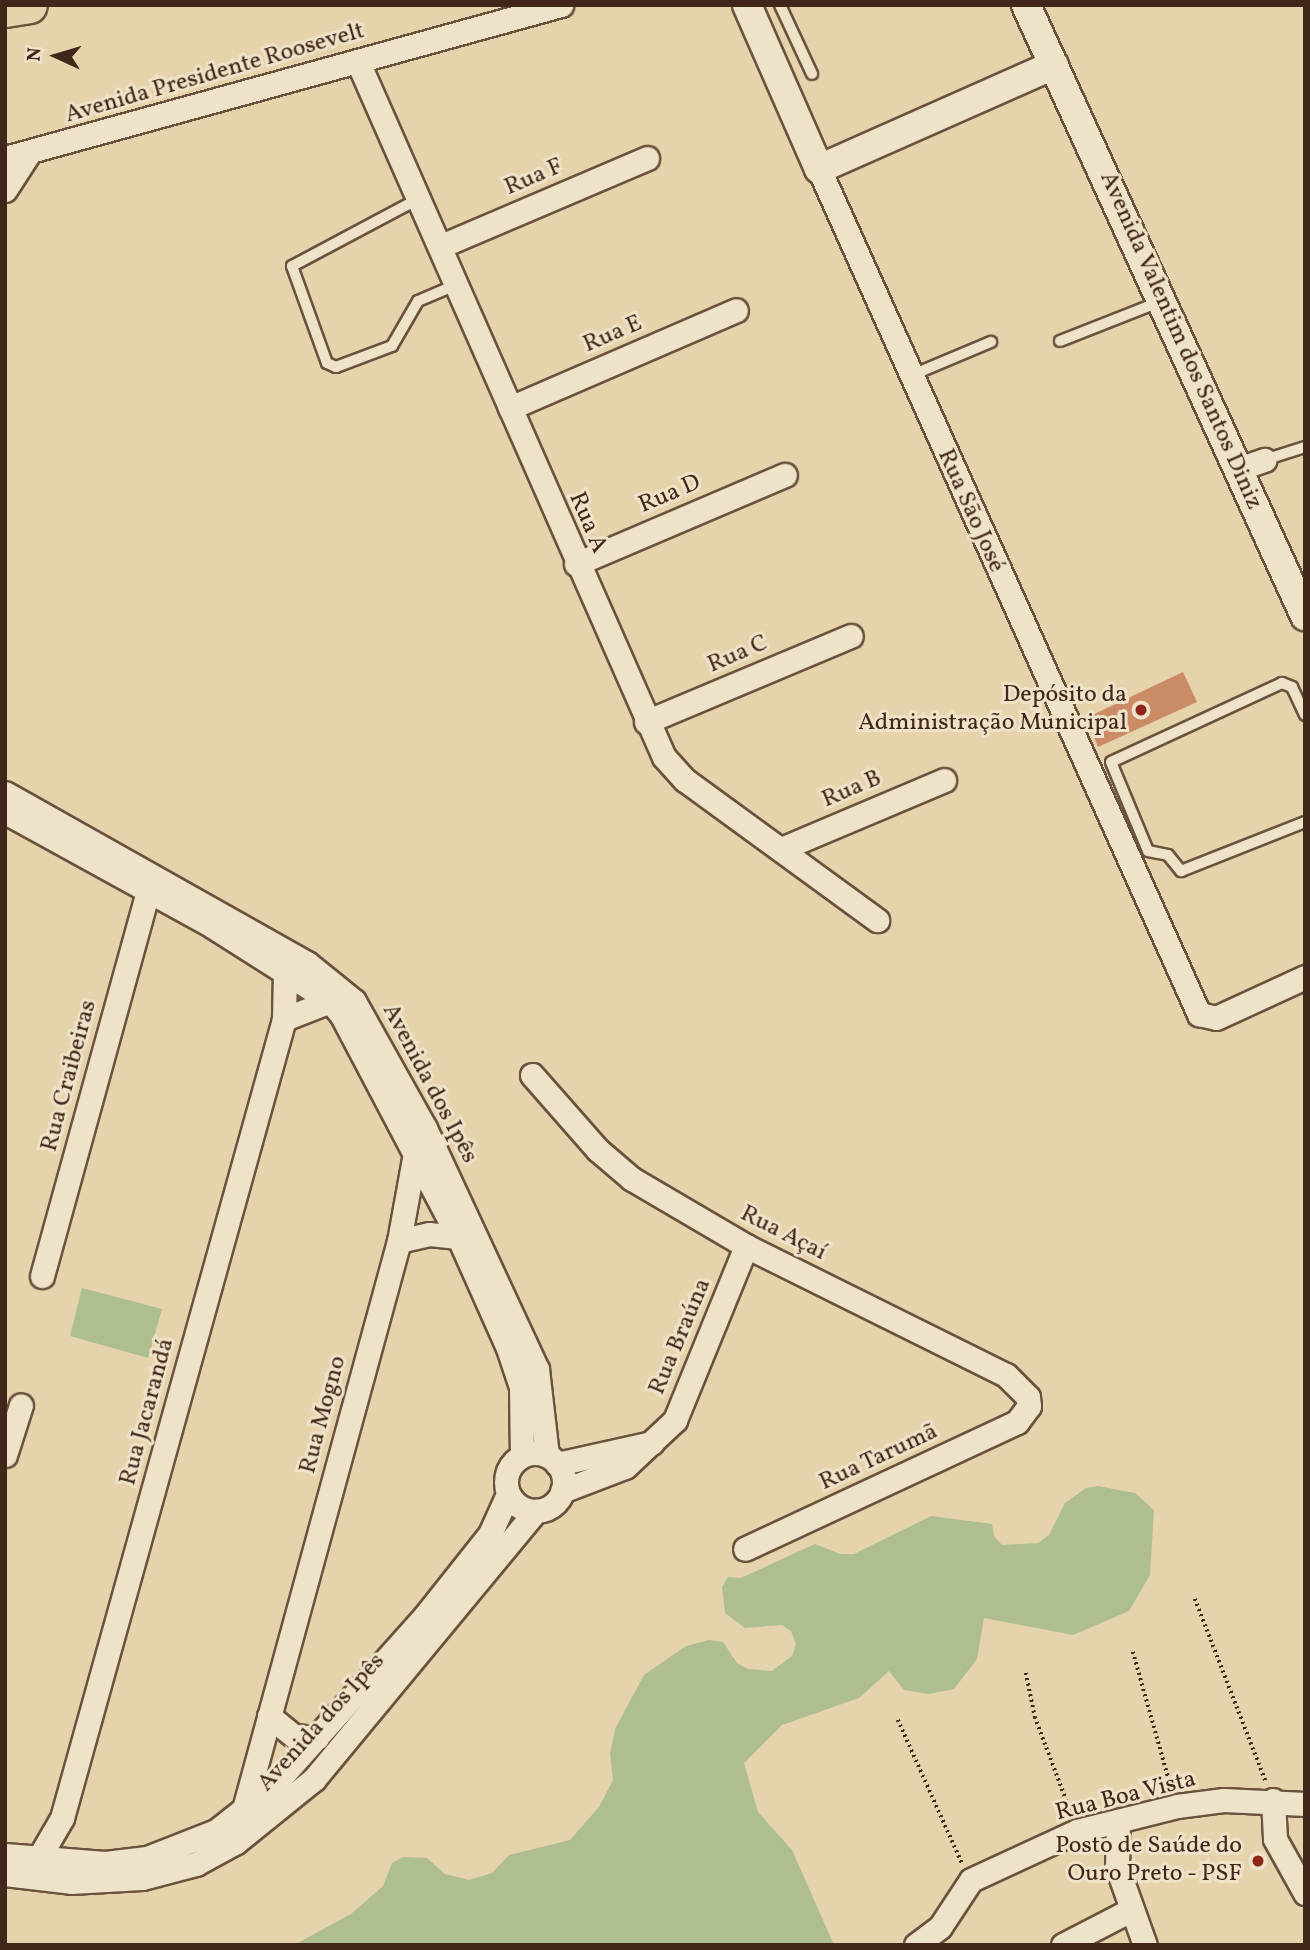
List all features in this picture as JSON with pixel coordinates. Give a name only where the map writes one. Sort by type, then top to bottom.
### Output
[{"type":"main road","points":[[5,9],[29,5]]},
{"type":"street","name":"Avenida Presidente Roosevelt","points":[[5,158],[561,5]]},
{"type":"street","name":"Rua São José","points":[[747,5],[910,376],[1199,1014],[1216,1018],[1305,977]]},
{"type":"street","name":"Avenida Valentim dos Santos Diniz","points":[[1027,5],[1163,300],[1251,465],[1305,616]]},
{"type":"street","name":"Rua A","points":[[358,62],[421,198],[576,564],[664,757],[685,780],[877,920]]},
{"type":"street","points":[[819,169],[1054,65]]},
{"type":"street","points":[[5,190],[29,153]]},
{"type":"street","name":"Rua F","points":[[442,246],[647,158]]},
{"type":"street","name":"Rua E","points":[[510,408],[737,310]]},
{"type":"street","name":"Rua D","points":[[576,564],[785,475]]},
{"type":"street","name":"Rua C","points":[[646,722],[851,636]]},
{"type":"street","name":"Rua B","points":[[781,849],[944,780]]},
{"type":"street","name":"Avenida dos Ipês","points":[[5,793],[149,871],[336,984],[354,1001],[377,1037],[425,1128],[468,1238],[521,1387],[523,1455],[507,1472],[508,1494],[477,1550],[273,1786],[216,1831],[147,1858],[79,1863],[5,1856]]},
{"type":"street","points":[[5,835],[15,816]]},
{"type":"street","name":"Avenida dos Ipês","points":[[5,1874],[71,1882],[142,1878],[196,1864],[236,1842],[314,1779],[536,1511],[548,1508],[562,1491],[552,1459],[537,1369],[468,1238],[414,1150],[358,1040],[330,1001],[148,891],[15,816]]},
{"type":"street","name":"Rua Craibeiras","points":[[42,1276],[148,891]]},
{"type":"street","name":"Rua Jacarandá","points":[[37,1861],[62,1818],[284,1019],[285,973]]},
{"type":"street","points":[[284,1019],[330,1001]]},
{"type":"street","name":"Rua Açaí","points":[[532,1075],[598,1150],[632,1179],[746,1246],[1006,1375],[1021,1386],[1029,1406]]},
{"type":"street","name":"Rua Mogno","points":[[244,1809],[399,1241],[414,1150],[425,1128]]},
{"type":"street","points":[[399,1241],[429,1234],[468,1238]]},
{"type":"street","name":"Rua Braúna","points":[[562,1491],[625,1467],[675,1420],[746,1246]]},
{"type":"street","points":[[5,1455],[21,1405]]},
{"type":"street","name":"Rua Tarumã","points":[[745,1549],[1017,1422],[1029,1406]]},
{"type":"street","points":[[523,1455],[552,1459],[654,1442]]},
{"type":"street","points":[[508,1494],[525,1510],[536,1511]]},
{"type":"street","points":[[269,1716],[294,1736],[317,1738]]},
{"type":"street","points":[[1273,1800],[1275,1839],[1305,1893]]},
{"type":"street","name":"Rua Boa Vista","points":[[971,1880],[1077,1831],[1177,1806],[1273,1800],[1305,1804]]},
{"type":"street","points":[[62,1818],[79,1863]]},
{"type":"street","points":[[1118,1821],[1116,1867],[1129,1911],[1144,1945]]},
{"type":"street","points":[[916,1945],[940,1927],[971,1880]]},
{"type":"street","points":[[1063,1945],[1129,1911]]},
{"type":"lane","points":[[779,5],[813,74]]},
{"type":"lane","points":[[421,198],[292,266],[327,363],[336,367],[391,346],[418,301],[458,284]]},
{"type":"lane","points":[[1060,341],[1163,300]]},
{"type":"lane","points":[[910,376],[991,342]]},
{"type":"lane","points":[[1251,465],[1305,447]]},
{"type":"lane","points":[[1305,715],[1292,687],[1282,683],[1111,762],[1148,851],[1168,855],[1181,871],[1305,822]]},
{"type":"path","points":[[1195,1599],[1273,1800]]},
{"type":"path","points":[[1133,1652],[1177,1806]]},
{"type":"path","points":[[1026,1674],[1035,1717],[1077,1831]]},
{"type":"path","points":[[898,1720],[916,1768],[971,1880]]},
{"type":"green space","points":[[82,1288],[162,1309],[148,1358],[70,1336]]},
{"type":"green space","points":[[1098,1486],[1135,1493],[1154,1510],[1150,1575],[1129,1611],[1073,1635],[984,1618],[977,1659],[954,1689],[929,1694],[904,1690],[889,1671],[859,1698],[782,1725],[744,1763],[758,1812],[792,1850],[834,1945],[294,1945],[351,1914],[383,1886],[392,1863],[403,1857],[427,1858],[445,1874],[469,1880],[492,1873],[509,1855],[570,1840],[599,1807],[613,1780],[610,1754],[615,1729],[644,1675],[686,1646],[709,1640],[723,1642],[737,1663],[748,1669],[772,1671],[792,1656],[796,1644],[791,1631],[782,1625],[745,1628],[725,1613],[722,1587],[728,1577],[741,1578],[815,1544],[840,1554],[854,1554],[931,1516],[992,1524],[994,1536],[1002,1545],[1038,1543],[1049,1535],[1065,1503],[1086,1488]]},
{"type":"building","name":"Depósito da Administração Municipal","points":[[1183,672],[1197,702],[1098,747],[1086,718]]},
{"type":"place","name":"Depósito da Administração Municipal","points":[[1141,710]]},
{"type":"place","name":"Posto de Saúde do Ouro Preto - PSF","points":[[1258,1861]]}]
